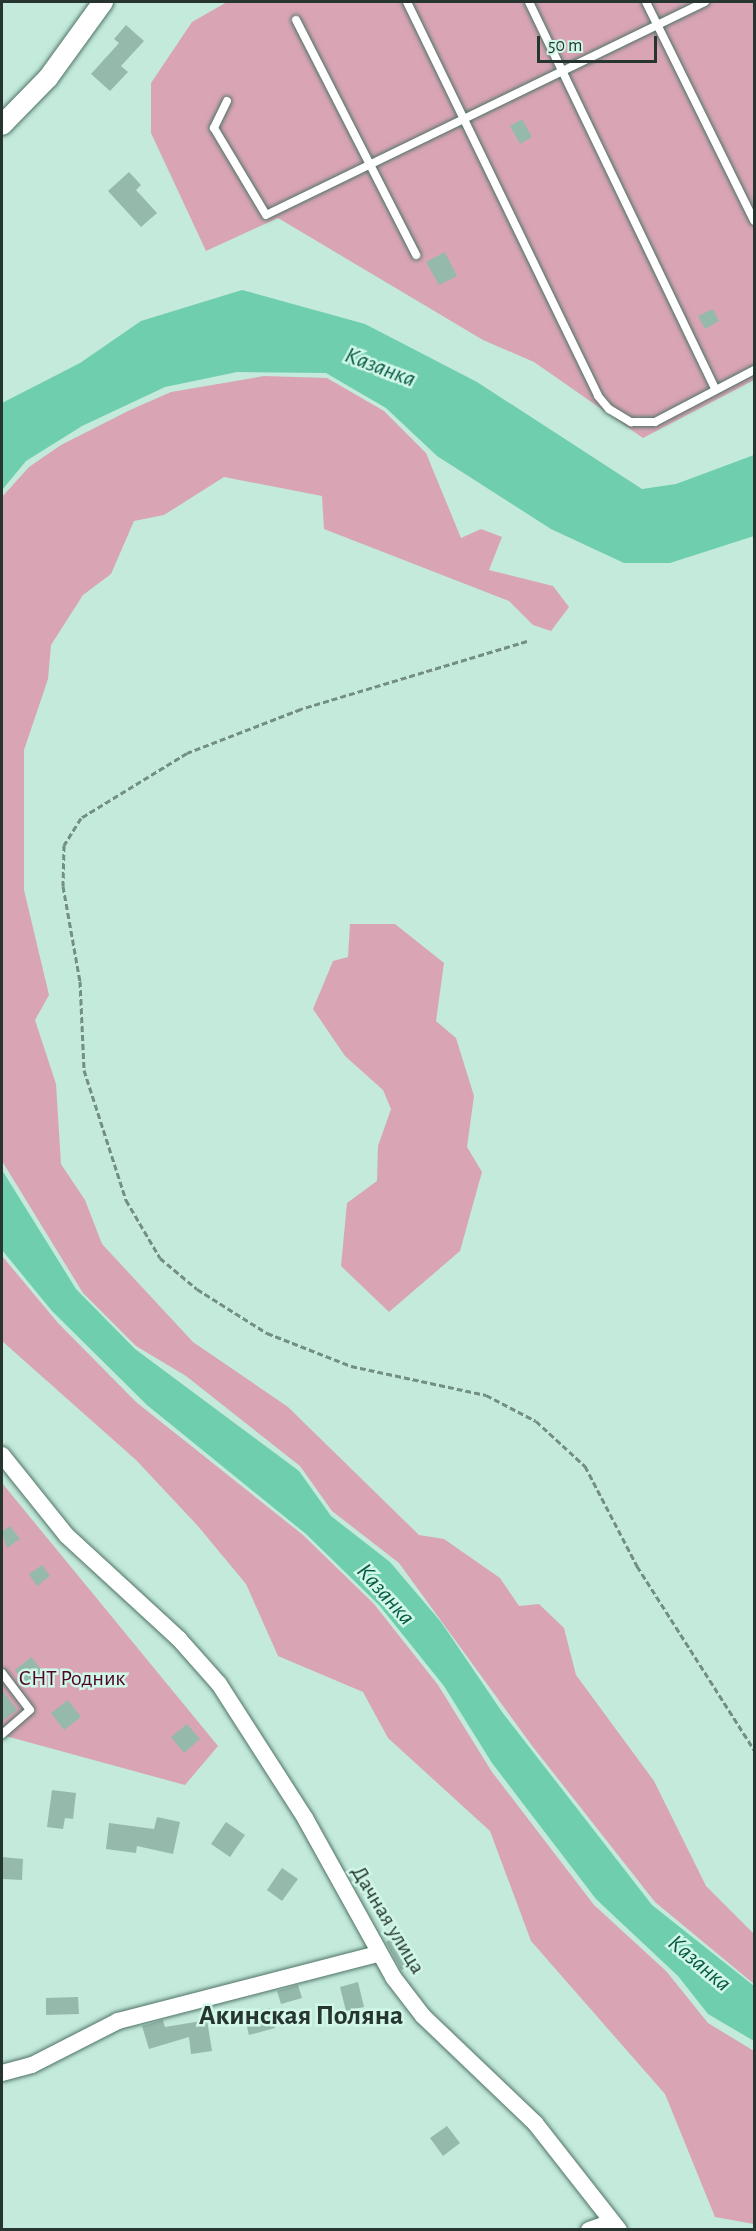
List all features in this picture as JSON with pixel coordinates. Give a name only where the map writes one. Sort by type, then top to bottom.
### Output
[{"type":"street","points":[[2,125],[48,78],[104,2]]},
{"type":"street","name":"Дачная улица","points":[[2,1455],[66,1534],[179,1639],[250,1726],[378,1954],[423,2016],[535,2123],[616,2226]]},
{"type":"street","points":[[2,2073],[32,2065],[118,2021],[378,1954]]},
{"type":"street","points":[[589,2229],[616,2226]]},
{"type":"lane","points":[[407,2],[598,396],[609,409],[631,422],[655,422],[754,370]]},
{"type":"lane","points":[[529,2],[715,389]]},
{"type":"lane","points":[[646,2],[754,221]]},
{"type":"lane","points":[[226,101],[214,128],[266,215],[705,2]]},
{"type":"lane","points":[[296,20],[416,255]]},
{"type":"lane","points":[[2,1673],[30,1710],[2,1734]]},
{"type":"path","points":[[527,641],[301,709],[187,753],[81,818],[64,845],[63,886],[80,981],[84,1071],[126,1200],[160,1258],[197,1289],[267,1333],[351,1366],[486,1395],[536,1421],[585,1466],[637,1566],[754,1750]]},
{"type":"green space","points":[[227,2],[754,2],[754,380],[643,438],[534,362],[483,340],[278,218],[206,251],[151,133],[151,83],[192,22]]},
{"type":"green space","points":[[264,376],[327,378],[384,411],[426,453],[461,538],[481,529],[502,537],[489,570],[553,586],[569,607],[551,631],[533,625],[509,601],[324,529],[322,496],[224,477],[164,515],[134,521],[111,574],[83,595],[51,645],[48,679],[24,750],[24,890],[49,995],[35,1020],[56,1084],[61,1164],[85,1200],[102,1244],[193,1342],[288,1407],[419,1535],[444,1539],[500,1578],[519,1606],[539,1604],[564,1628],[576,1675],[654,1781],[706,1886],[754,1934],[754,1984],[655,1902],[533,1747],[399,1563],[332,1511],[300,1466],[186,1376],[136,1346],[83,1293],[2,1161],[2,497],[29,467],[61,445],[130,410],[171,392]]},
{"type":"green space","points":[[350,924],[395,924],[444,963],[436,1021],[456,1038],[474,1096],[467,1147],[482,1172],[460,1251],[389,1312],[341,1266],[347,1203],[377,1181],[378,1146],[391,1109],[383,1090],[345,1056],[313,1009],[333,961],[348,957]]},
{"type":"green space","points":[[2,1256],[58,1323],[136,1402],[303,1535],[374,1604],[438,1685],[492,1772],[594,1905],[666,1971],[708,2023],[754,2051],[754,2224],[715,2217],[665,2094],[531,1941],[490,1831],[388,1738],[363,1692],[278,1656],[246,1584],[197,1525],[136,1460],[2,1341]]},
{"type":"green space","name":"СНТ Родник","points":[[2,1483],[218,1746],[185,1785],[2,1735]]},
{"type":"water","name":"Казанка","points":[[242,290],[365,324],[477,382],[642,489],[676,484],[754,455],[754,536],[670,563],[624,563],[551,529],[437,456],[386,408],[326,373],[237,372],[165,387],[82,426],[26,461],[2,490],[2,403],[80,363],[141,321]]},
{"type":"water","name":"Казанка","points":[[2,1170],[76,1289],[135,1349],[299,1471],[331,1516],[390,1562],[441,1622],[502,1712],[652,1905],[754,1986],[754,2041],[708,2014],[678,1976],[596,1899],[492,1763],[444,1686],[379,1605],[306,1534],[147,1405],[52,1311],[2,1250]]},
{"type":"building","points":[[126,25],[144,41],[121,66],[128,72],[110,91],[91,74],[119,43],[114,39]]},
{"type":"building","points":[[522,119],[532,137],[520,144],[510,126]]},
{"type":"building","points":[[129,172],[141,185],[136,190],[157,213],[141,227],[108,191]]},
{"type":"building","points":[[445,252],[457,276],[439,285],[426,262]]},
{"type":"building","points":[[713,309],[719,321],[705,329],[698,316]]},
{"type":"building","points":[[10,1526],[20,1539],[7,1548],[2,1532]]},
{"type":"building","points":[[42,1565],[50,1576],[37,1586],[29,1574]]},
{"type":"building","points":[[31,1657],[43,1672],[27,1685],[15,1670]]},
{"type":"building","points":[[2,1690],[17,1710],[2,1721]]},
{"type":"building","points":[[68,1700],[81,1717],[64,1730],[51,1713]]},
{"type":"building","points":[[187,1724],[200,1739],[184,1753],[171,1737]]},
{"type":"building","points":[[52,1790],[76,1793],[73,1819],[65,1818],[63,1829],[47,1827]]},
{"type":"building","points":[[157,1817],[180,1822],[173,1854],[137,1846],[136,1853],[106,1849],[109,1823],[154,1829]]},
{"type":"building","points":[[226,1822],[245,1835],[230,1857],[211,1844]]},
{"type":"building","points":[[2,1857],[23,1859],[22,1880],[2,1879]]},
{"type":"building","points":[[282,1868],[298,1879],[282,1901],[267,1890]]},
{"type":"building","points":[[393,1938],[410,1965],[401,1970],[386,1942]]},
{"type":"building","points":[[358,1982],[364,2007],[346,2011],[340,1987]]},
{"type":"building","points":[[298,1985],[302,1998],[281,2004],[277,1991]]},
{"type":"building","points":[[78,1997],[79,2014],[46,2015],[46,1998]]},
{"type":"building","points":[[270,2008],[275,2028],[249,2035],[244,2014]]},
{"type":"building","points":[[163,2020],[165,2027],[207,2020],[212,2051],[191,2054],[189,2037],[149,2049],[142,2026]]},
{"type":"building","points":[[447,2126],[460,2143],[443,2156],[430,2138]]},
{"type":"district","name":"Акинская Поляна","points":[[301,2016]]}]
